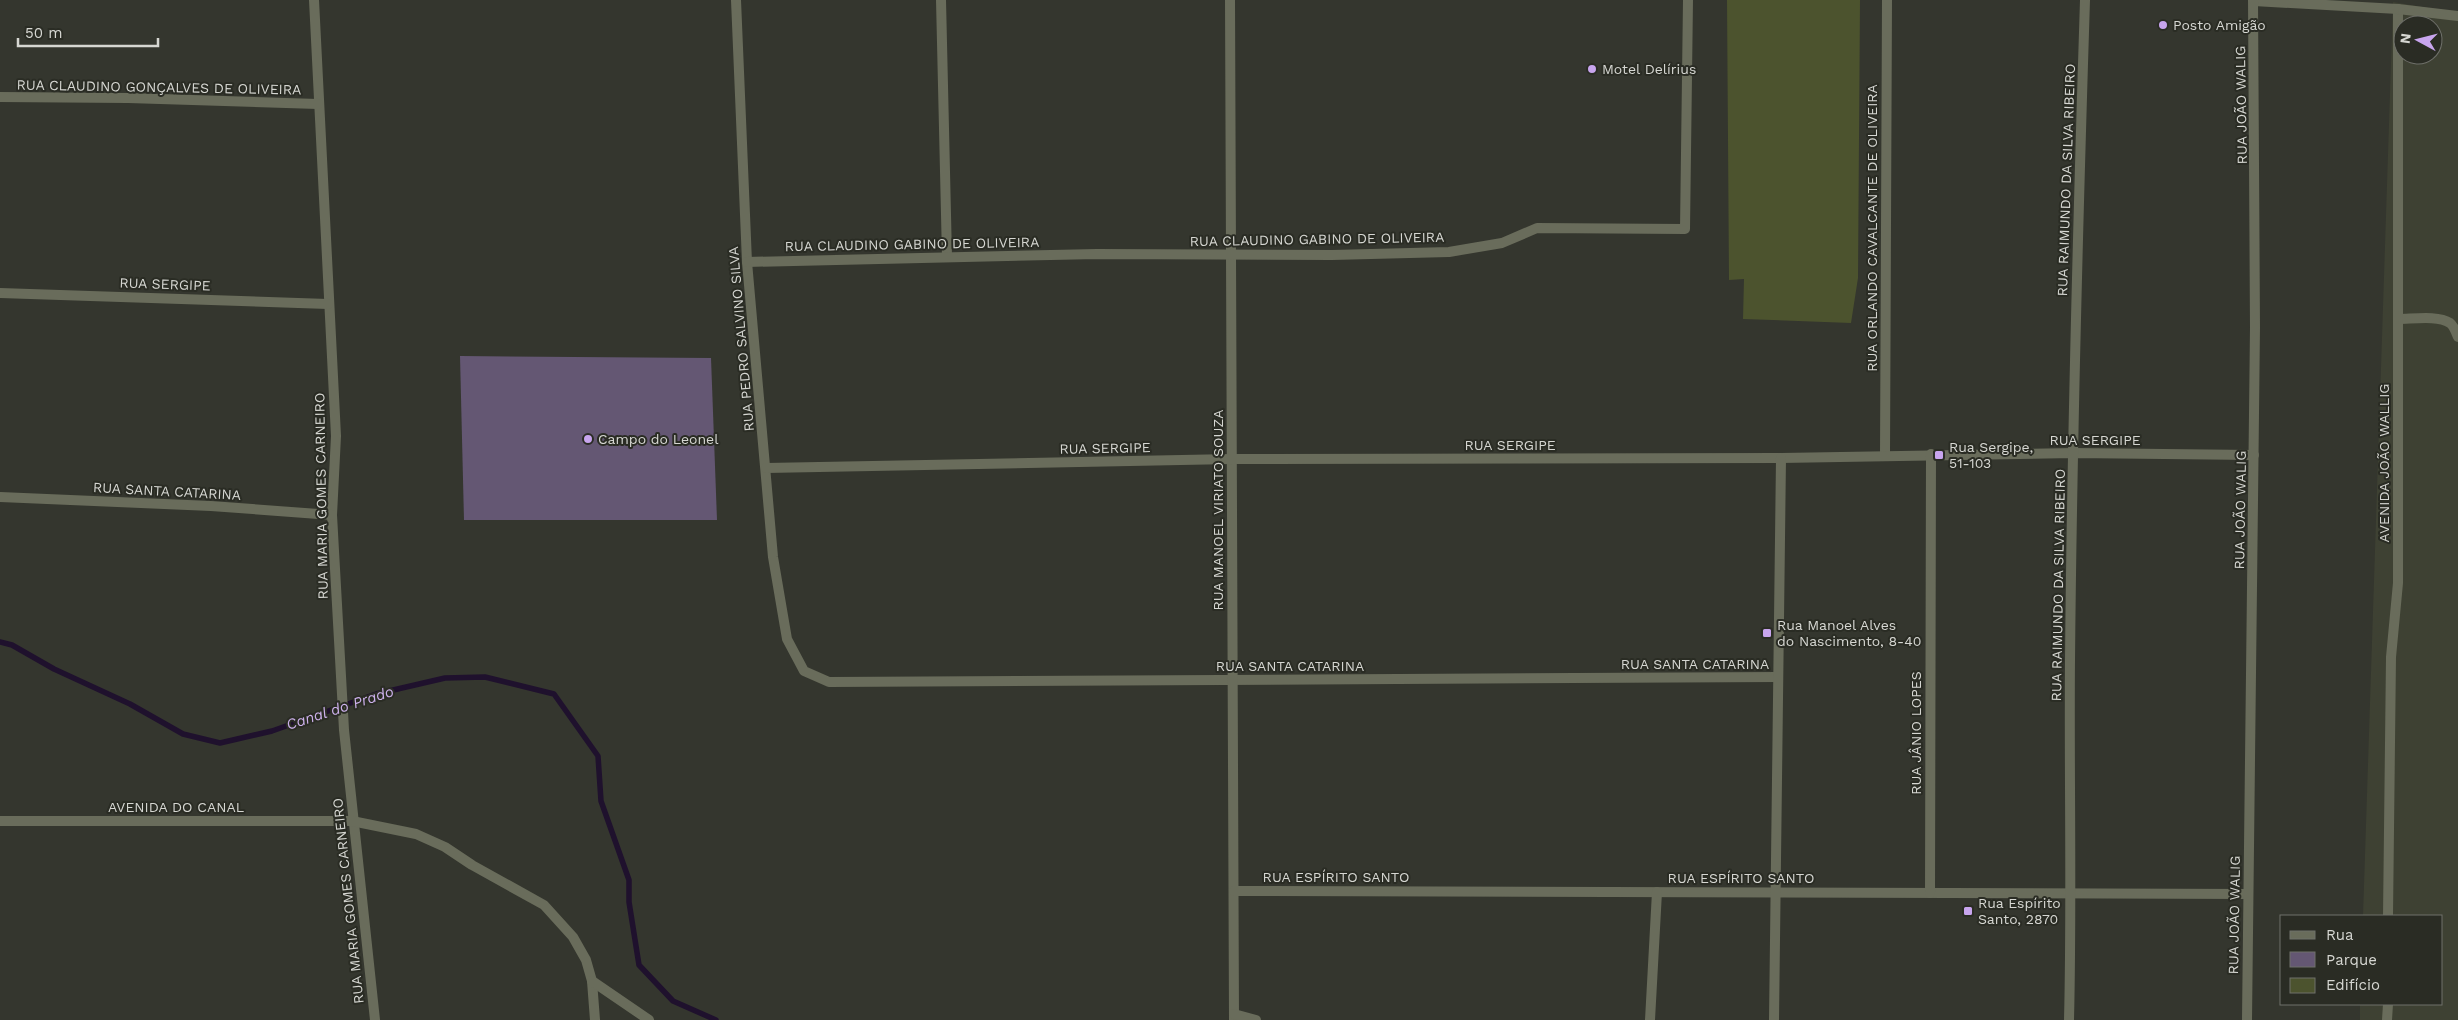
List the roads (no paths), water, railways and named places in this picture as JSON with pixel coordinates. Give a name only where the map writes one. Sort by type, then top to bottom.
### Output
[{"type":"street","name":"RUA MARIA GOMES CARNEIRO","points":[[314,0],[336,436],[332,515],[344,730],[352,821],[375,1020]]},
{"type":"street","name":"RUA PEDRO SALVINO SILVA","points":[[736,0],[747,262],[773,557],[787,639],[804,671]]},
{"type":"street","points":[[941,0],[947,257]]},
{"type":"street","name":"RUA MANOEL VIRIATO SOUZA","points":[[1230,0],[1234,1017]]},
{"type":"street","name":"RUA CLAUDINO GABINO DE OLIVEIRA","points":[[747,262],[1097,254],[1332,255],[1449,252],[1502,243],[1537,228],[1685,229],[1688,0]]},
{"type":"street","name":"RUA ORLANDO CAVALCANTE DE OLIVEIRA","points":[[1886,455],[1887,0]]},
{"type":"street","name":"RUA RAIMUNDO DA SILVA RIBEIRO","points":[[2070,1020],[2072,892],[2070,663],[2076,278],[2085,0]]},
{"type":"street","points":[[2254,0],[2398,5],[2458,16]]},
{"type":"street","name":"RUA JOÃO WALIG","points":[[2247,1020],[2254,454],[2256,140],[2254,0]]},
{"type":"street","name":"AVENIDA JOÃO WALLIG","points":[[2388,915],[2391,657],[2398,583],[2398,5]]},
{"type":"street","name":"RUA CLAUDINO GONÇALVES DE OLIVEIRA","points":[[0,98],[128,98],[318,104]]},
{"type":"street","name":"RUA SERGIPE","points":[[0,293],[328,304]]},
{"type":"street","points":[[2398,320],[2425,319],[2448,322],[2452,324],[2458,337]]},
{"type":"street","name":"RUA SERGIPE","points":[[766,468],[1232,459],[1781,458],[2074,453],[2254,454]]},
{"type":"street","name":"RUA JÂNIO LOPES","points":[[1930,893],[1931,454]]},
{"type":"street","points":[[1774,1020],[1781,458]]},
{"type":"street","name":"RUA SANTA CATARINA","points":[[0,497],[211,506],[332,515]]},
{"type":"street","name":"RUA SANTA CATARINA","points":[[804,671],[829,682],[1778,677]]},
{"type":"street","name":"AVENIDA DO CANAL","points":[[0,821],[352,821],[416,834],[445,846],[472,865],[544,905],[573,937],[586,960],[592,981],[595,1020]]},
{"type":"street","name":"RUA ESPÍRITO SANTO","points":[[1234,891],[2248,894]]},
{"type":"street","points":[[1650,1020],[1657,892]]},
{"type":"street","points":[[592,981],[649,1020]]},
{"type":"street","points":[[2387,1020],[2388,1005]]},
{"type":"street","points":[[1234,1017],[1256,1020]]},
{"type":"waterway","name":"Canal do Prado","points":[[0,642],[12,645],[54,669],[130,704],[183,734],[220,743],[272,731],[376,694],[445,678],[485,677],[554,694],[598,756],[601,801],[629,880],[629,902],[639,965],[673,1001],[716,1020]]},
{"type":"place","name":"Posto Amigão","points":[[2163,25]]},
{"type":"place","name":"Motel Delírius","points":[[1592,69]]},
{"type":"place","name":"Campo do Leonel","points":[[588,439]]},
{"type":"place","name":"Rua Sergipe, 51-103","points":[[1939,455]]},
{"type":"place","name":"Rua Manoel Alves do Nascimento, 8-40","points":[[1767,633]]},
{"type":"place","name":"Rua Espírito Santo, 2870","points":[[1968,911]]}]
